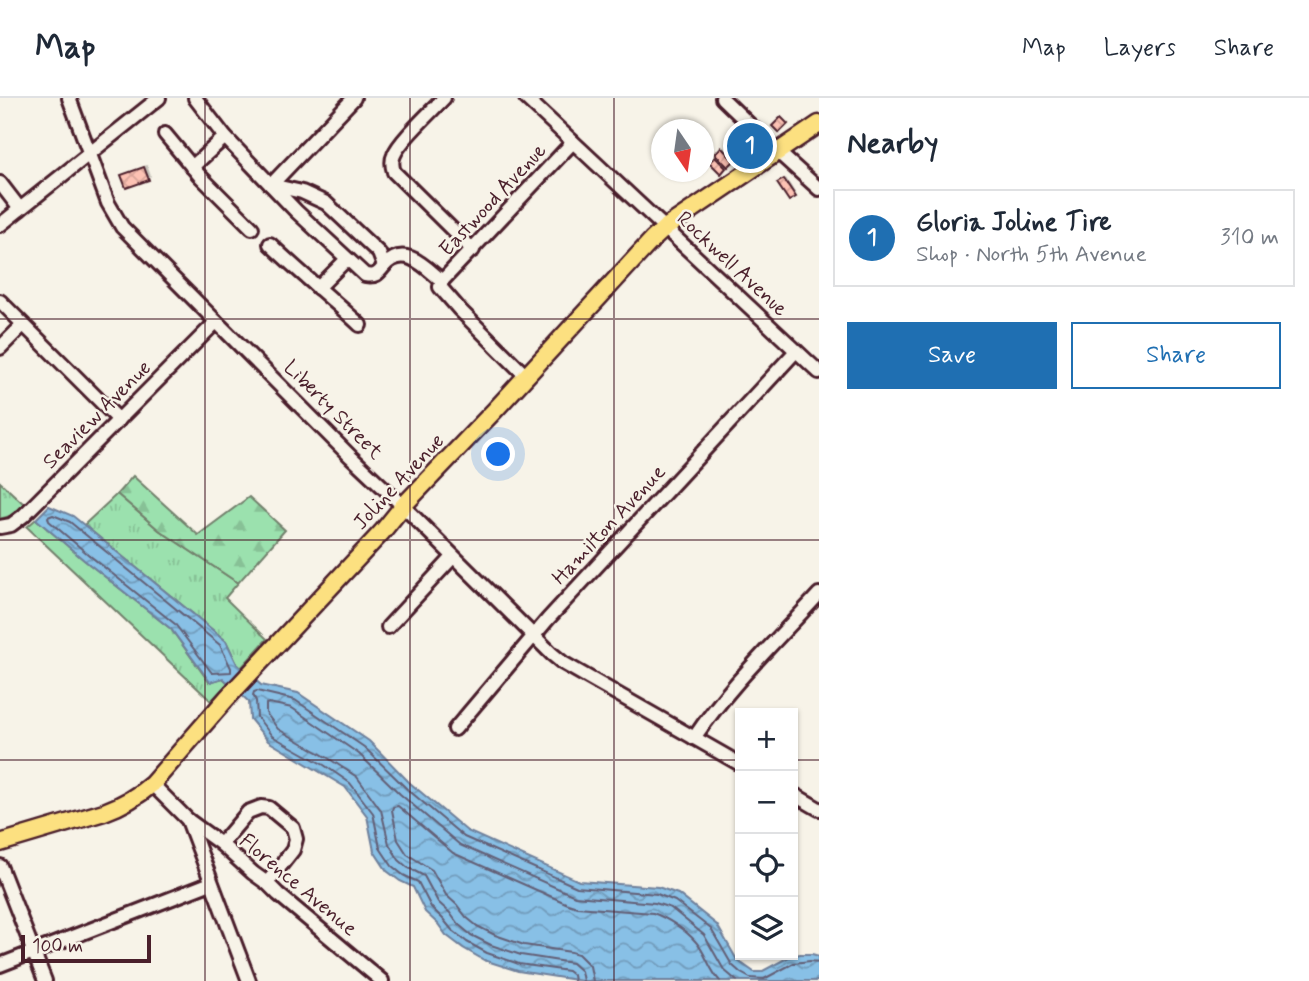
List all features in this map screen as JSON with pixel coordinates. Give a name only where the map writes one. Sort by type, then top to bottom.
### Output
[{"type":"main road","name":"Joline Avenue","points":[[0,843],[121,806],[141,793],[636,256],[665,228],[819,124]]},
{"type":"street","name":"Liberty Street","points":[[69,98],[108,203],[122,227],[351,457],[563,663],[735,761]]},
{"type":"street","points":[[0,225],[159,98]]},
{"type":"street","points":[[195,98],[225,137],[271,185],[365,275],[378,274],[388,262],[397,257],[408,257],[415,259],[442,281]]},
{"type":"street","points":[[271,185],[354,98]]},
{"type":"street","points":[[444,98],[400,146],[392,159],[392,166],[394,172],[473,250]]},
{"type":"street","name":"Rockwell Avenue","points":[[526,98],[819,372]]},
{"type":"street","points":[[722,98],[819,189]]},
{"type":"street","points":[[165,134],[192,167],[252,228]]},
{"type":"street","points":[[192,167],[225,137]]},
{"type":"street","name":"Eastwood Avenue","points":[[526,376],[440,287],[442,281],[573,142]]},
{"type":"street","points":[[0,183],[20,209]]},
{"type":"street","points":[[271,185],[302,192],[327,203],[379,254],[384,266]]},
{"type":"street","points":[[270,244],[360,325]]},
{"type":"street","points":[[318,288],[347,259]]},
{"type":"street","points":[[0,301],[119,420]]},
{"type":"street","name":"Seaview Avenue","points":[[0,527],[11,525],[23,516],[216,322]]},
{"type":"street","points":[[0,348],[23,325]]},
{"type":"street","name":"Hamilton Avenue","points":[[455,729],[533,636],[796,351]]},
{"type":"street","points":[[388,628],[453,557]]},
{"type":"street","points":[[694,738],[750,669],[819,594]]},
{"type":"street","points":[[152,783],[188,820],[249,981]]},
{"type":"street","points":[[798,797],[818,808]]},
{"type":"street","points":[[221,844],[254,808],[267,807],[293,828],[296,843],[293,850],[267,883]]},
{"type":"street","name":"Florence Avenue","points":[[188,820],[221,844],[382,981]]},
{"type":"street","points":[[0,866],[45,981]]},
{"type":"street","points":[[0,965],[211,883]]},
{"type":"green space","points":[[133,476],[198,535],[249,497],[285,530],[238,583],[159,530],[117,494]]},
{"type":"green space","points":[[0,482],[24,504],[13,515],[0,519]]},
{"type":"green space","points":[[117,494],[159,530],[238,583],[225,598],[267,639],[241,668],[226,641],[84,525]]},
{"type":"green space","points":[[36,519],[171,629],[209,682],[223,678],[228,683],[211,701],[27,527]]},
{"type":"water","points":[[49,506],[73,516],[226,641],[237,664],[261,685],[298,693],[369,741],[410,783],[467,831],[579,881],[658,887],[678,894],[717,925],[735,960],[754,972],[761,972],[783,960],[798,960],[798,955],[812,954],[819,956],[819,981],[582,981],[518,971],[484,960],[463,948],[446,935],[425,912],[413,887],[387,871],[374,851],[367,816],[345,787],[268,741],[250,719],[249,702],[223,678],[210,682],[171,629],[36,519]]},
{"type":"building","points":[[781,117],[788,124],[779,133],[772,126]]},
{"type":"building","points":[[751,139],[762,149],[747,159],[738,150]]},
{"type":"building","points":[[721,147],[734,161],[728,167],[715,154]]},
{"type":"building","points":[[714,158],[726,168],[721,174],[714,167]]},
{"type":"building","points":[[144,167],[149,180],[126,188],[121,175]]},
{"type":"building","points":[[784,179],[796,197],[789,201],[777,183]]},
{"type":"place","name":"Gloria Joline Tire","points":[[750,146]]}]
